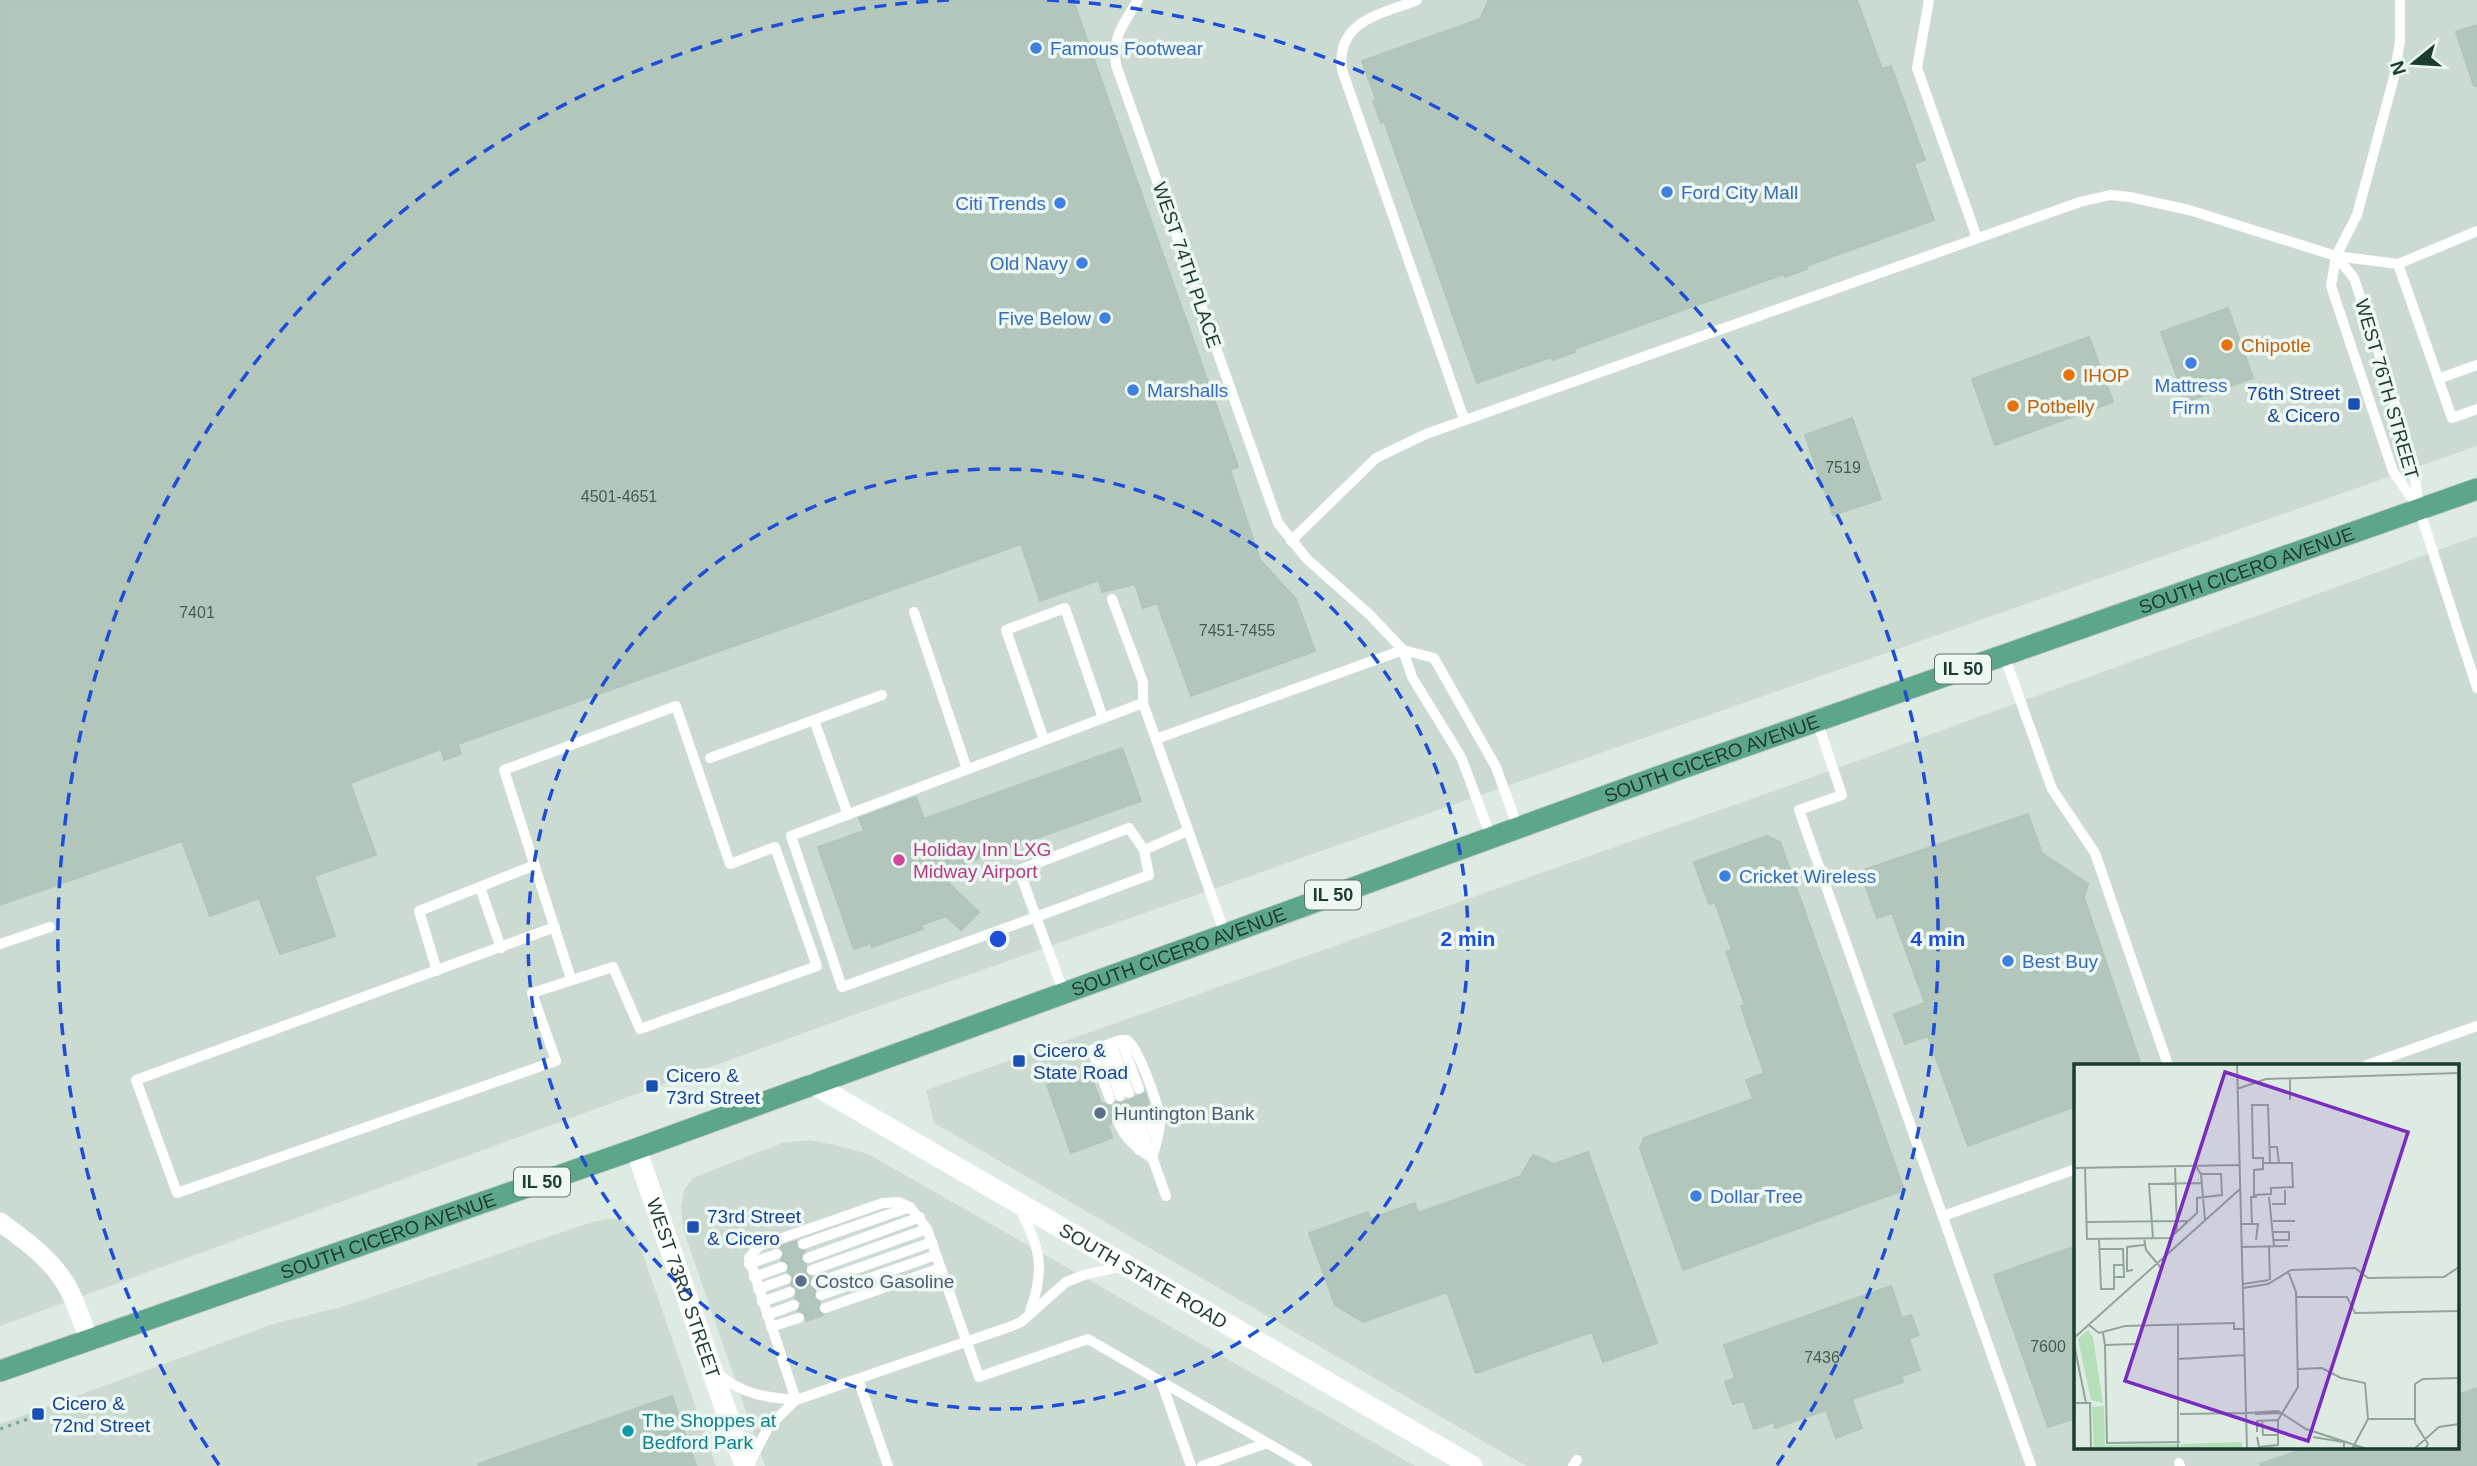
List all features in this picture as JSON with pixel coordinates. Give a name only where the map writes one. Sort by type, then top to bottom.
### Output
[{"type":"main road","name":"SOUTH CICERO AVENUE","points":[[0,1371],[636,1149],[1491,837],[2477,489]]},
{"type":"street","name":"SOUTH STATE ROAD","points":[[813,1084],[1472,1466]]},
{"type":"street","name":"WEST 73RD STREET","points":[[636,1149],[747,1466]]},
{"type":"street","points":[[0,1222],[38,1250],[56,1269],[69,1289],[89,1340]]},
{"type":"lane","name":"WEST 74TH PLACE","points":[[1138,0],[1118,34],[1114,49],[1116,65],[1278,523],[1307,559],[1370,615],[1403,650],[1412,677],[1461,757],[1491,837]]},
{"type":"lane","points":[[1417,0],[1373,16],[1356,26],[1345,39],[1340,54],[1342,69],[1464,419]]},
{"type":"lane","points":[[1929,0],[1917,68],[1977,238]]},
{"type":"lane","name":"WEST 76TH STREET","points":[[2400,0],[2400,41],[2395,77],[2357,215],[2336,256],[2331,286],[2393,471],[2419,509]]},
{"type":"lane","points":[[1291,541],[1376,458],[1464,419],[2080,202],[2110,195],[2189,210],[2336,256],[2398,264],[2477,230]]},
{"type":"lane","name":"WEST 76TH STREET","points":[[2336,256],[2354,278],[2378,350],[2413,463],[2419,509]]},
{"type":"lane","points":[[2398,264],[2452,418],[2477,409]]},
{"type":"lane","points":[[2438,379],[2477,365]]},
{"type":"lane","points":[[2419,509],[2477,688]]},
{"type":"lane","points":[[1112,599],[1143,682],[1143,703],[1225,934]]},
{"type":"lane","points":[[1044,740],[1006,630],[1030,621],[1065,608],[1103,718]]},
{"type":"lane","points":[[914,611],[967,769]]},
{"type":"lane","name":"WEST 74TH PLACE","points":[[1403,650],[1434,658],[1496,767],[1518,828]]},
{"type":"lane","points":[[1156,739],[1403,650]]},
{"type":"lane","points":[[2004,655],[2052,789],[2095,852],[2168,1064]]},
{"type":"lane","points":[[710,758],[882,695]]},
{"type":"lane","points":[[1064,993],[1036,917],[1019,870],[1129,828],[1144,850],[1149,875],[1036,917],[842,987],[791,836],[1143,703]]},
{"type":"lane","points":[[555,927],[136,1080],[177,1193],[556,1060],[532,993],[571,979],[613,967],[640,1030],[817,966],[775,847],[730,864],[676,706],[504,769],[555,927],[571,979]]},
{"type":"lane","points":[[814,720],[848,815]]},
{"type":"lane","points":[[1816,721],[1842,795],[1799,810],[2031,1466]]},
{"type":"lane","points":[[1144,850],[1188,831]]},
{"type":"lane","points":[[438,971],[419,911],[535,865]]},
{"type":"lane","points":[[480,887],[500,948]]},
{"type":"lane","points":[[0,944],[50,927]]},
{"type":"lane","points":[[2370,1064],[2477,1026]]},
{"type":"lane","points":[[1106,1045],[1132,1043],[1136,1050],[1159,1114],[1157,1141],[1152,1158]]},
{"type":"lane","points":[[1106,1045],[1125,1094],[1106,1045]]},
{"type":"lane","points":[[1133,1117],[1157,1141]]},
{"type":"lane","points":[[1133,1117],[1124,1137],[1152,1158]]},
{"type":"lane","points":[[1133,1117],[1166,1196]]},
{"type":"lane","points":[[1943,1216],[2074,1170]]},
{"type":"lane","points":[[1014,1199],[1037,1246],[1040,1267],[1039,1288],[1029,1315]]},
{"type":"lane","points":[[796,1400],[749,1258],[759,1246],[883,1203],[899,1202],[911,1207],[927,1228],[979,1377],[1088,1339],[1307,1466]]},
{"type":"lane","points":[[803,1244],[911,1207]]},
{"type":"lane","points":[[808,1258],[920,1217]]},
{"type":"lane","points":[[812,1270],[927,1228]]},
{"type":"lane","points":[[816,1283],[932,1242]]},
{"type":"lane","points":[[749,1264],[777,1254]]},
{"type":"lane","points":[[821,1296],[936,1255]]},
{"type":"lane","points":[[747,1466],[769,1426],[796,1400],[1012,1326],[1029,1315],[1066,1282],[1126,1265]]},
{"type":"lane","points":[[754,1278],[782,1267]]},
{"type":"lane","points":[[825,1308],[941,1268]]},
{"type":"lane","points":[[758,1289],[786,1279]]},
{"type":"lane","points":[[762,1302],[790,1292]]},
{"type":"lane","points":[[766,1315],[794,1305]]},
{"type":"lane","points":[[771,1327],[799,1318]]},
{"type":"lane","points":[[710,1364],[726,1380],[742,1389],[758,1395],[796,1400]]},
{"type":"lane","points":[[858,1379],[888,1466]]},
{"type":"lane","points":[[1161,1381],[1191,1466]]},
{"type":"lane","points":[[1202,1466],[1267,1443]]},
{"type":"path","points":[[0,1429],[33,1418]]},
{"type":"shaded area","points":[[0,0],[2477,0],[2477,446],[848,1017],[0,1326]]},
{"type":"shaded area","points":[[2477,536],[2477,1466],[1526,1466],[934,1123],[926,1090],[1785,787]]},
{"type":"shaded area","points":[[809,1140],[868,1154],[1415,1466],[765,1466],[683,1229],[681,1207],[684,1190],[693,1178],[782,1143]]},
{"type":"shaded area","name":"The Shoppes at Bedford Park","points":[[607,1219],[621,1219],[631,1226],[637,1237],[716,1466],[0,1466],[0,1424],[273,1324],[348,1305]]},
{"type":"building","points":[[0,0],[1073,0],[1238,467],[1230,470],[1260,560],[1296,599],[1315,651],[1191,696],[1157,603],[1143,608],[1135,584],[1102,592],[1099,580],[1040,601],[1021,544],[458,744],[461,754],[444,760],[441,749],[350,783],[376,855],[314,876],[335,936],[280,954],[259,898],[210,916],[182,841],[0,905]]},
{"type":"building","name":"Ford City Mall","points":[[1489,0],[1857,0],[1882,69],[1891,66],[1925,160],[1914,164],[1934,220],[1806,266],[1807,269],[1785,277],[1784,274],[1574,349],[1575,352],[1553,360],[1551,357],[1477,383],[1384,121],[1381,123],[1373,101],[1376,99],[1362,61],[1480,19]]},
{"type":"building","points":[[2477,25],[2477,85],[2474,86],[2456,32]]},
{"type":"building","points":[[2228,308],[2253,378],[2186,402],[2161,332]]},
{"type":"building","points":[[2089,337],[2113,402],[1995,445],[1972,379]]},
{"type":"building","points":[[1852,418],[1881,499],[1833,515],[1805,435]]},
{"type":"building","name":"Holiday Inn LXG Midway Airport","points":[[1122,748],[1141,801],[938,873],[979,912],[961,930],[946,916],[921,925],[923,929],[872,947],[871,943],[854,949],[818,847],[864,831],[859,818],[916,797],[924,819]]},
{"type":"building","name":"Best Buy","points":[[2028,814],[2042,853],[2088,884],[2084,898],[2141,1064],[2074,1064],[2074,1107],[1968,1146],[1928,1036],[1905,1044],[1894,1014],[1925,1003],[1892,913],[1877,918],[1860,871]]},
{"type":"building","points":[[1767,836],[1780,842],[1904,1190],[1683,1270],[1640,1148],[1644,1138],[1753,1099],[1746,1080],[1764,1073],[1741,1006],[1745,1005],[1726,952],[1732,950],[1715,902],[1709,904],[1694,862]]},
{"type":"building","name":"Huntington Bank","points":[[1089,1071],[1101,1103],[1112,1106],[1116,1102],[1122,1103],[1145,1093],[1149,1105],[1112,1117],[1111,1124],[1108,1125],[1112,1138],[1071,1153],[1047,1085]]},
{"type":"building","points":[[1588,1152],[1657,1343],[1603,1362],[1592,1332],[1476,1373],[1447,1292],[1363,1322],[1335,1305],[1309,1233],[1368,1212],[1370,1219],[1415,1203],[1418,1213],[1521,1176],[1533,1155],[1554,1164]]},
{"type":"building","name":"Costco Gasoline","points":[[796,1241],[798,1249],[805,1251],[801,1260],[806,1265],[805,1273],[811,1277],[809,1285],[815,1290],[814,1298],[820,1302],[818,1310],[823,1315],[806,1321],[804,1313],[798,1311],[801,1302],[795,1298],[797,1289],[791,1285],[793,1277],[788,1272],[789,1264],[781,1260],[784,1252],[779,1247]]},
{"type":"building","points":[[2074,1247],[2074,1419],[2048,1427],[1994,1275]]},
{"type":"building","points":[[1891,1286],[1902,1318],[1911,1315],[1919,1335],[1909,1339],[1920,1370],[1901,1376],[1903,1382],[1852,1399],[1862,1428],[1836,1438],[1826,1410],[1775,1428],[1774,1422],[1754,1429],[1744,1401],[1733,1404],[1725,1382],[1735,1378],[1724,1345]]},
{"type":"building","points":[[2477,1388],[2477,1466],[2260,1464],[2306,1448],[2460,1448],[2460,1394]]},
{"type":"building","name":"The Shoppes at Bedford Park","points":[[672,1396],[696,1466],[478,1464]]},
{"type":"place","name":"Famous Footwear","points":[[1036,48]]},
{"type":"place","name":"Ford City Mall","points":[[1667,192]]},
{"type":"place","name":"Citi Trends","points":[[1060,203]]},
{"type":"place","name":"Old Navy","points":[[1082,263]]},
{"type":"place","name":"Five Below","points":[[1105,318]]},
{"type":"place","name":"Chipotle","points":[[2227,345]]},
{"type":"place","name":"Mattress Firm","points":[[2191,363]]},
{"type":"place","name":"IHOP","points":[[2069,375]]},
{"type":"place","name":"Marshalls","points":[[1133,390]]},
{"type":"place","name":"76th Street & Cicero","points":[[2354,404]]},
{"type":"place","name":"Potbelly","points":[[2013,406]]},
{"type":"place","name":"Holiday Inn LXG Midway Airport","points":[[899,860]]},
{"type":"place","name":"Cricket Wireless","points":[[1725,876]]},
{"type":"place","name":"Best Buy","points":[[2008,961]]},
{"type":"place","name":"Cicero & State Road","points":[[1019,1061]]},
{"type":"place","name":"Cicero & 73rd Street","points":[[652,1086]]},
{"type":"place","name":"Huntington Bank","points":[[1100,1113]]},
{"type":"place","name":"Dollar Tree","points":[[1696,1196]]},
{"type":"place","name":"73rd Street & Cicero","points":[[693,1227]]},
{"type":"place","name":"Costco Gasoline","points":[[801,1281]]},
{"type":"place","name":"Cicero & 72nd Street","points":[[38,1414]]},
{"type":"place","name":"The Shoppes at Bedford Park","points":[[628,1431]]}]
